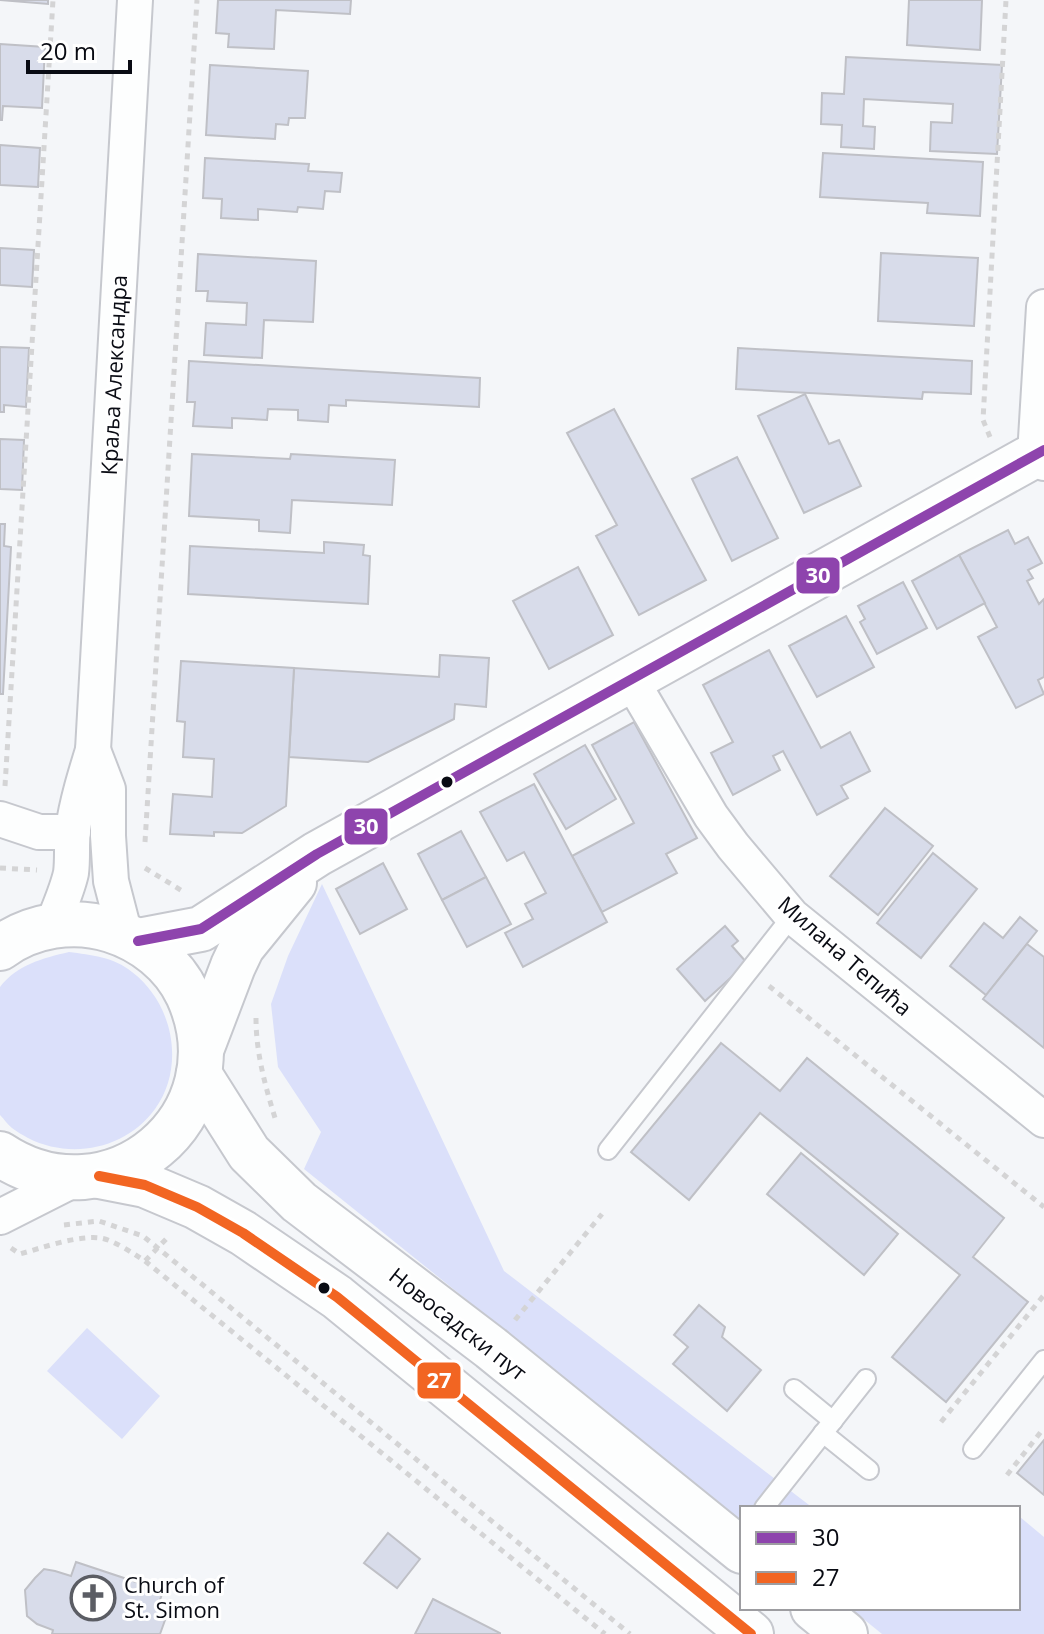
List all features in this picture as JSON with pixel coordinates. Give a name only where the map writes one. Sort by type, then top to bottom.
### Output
[{"type":"main road","points":[[131,938],[201,929],[317,854],[1032,460]]},
{"type":"main road","points":[[88,1177],[120,1170],[139,1160],[172,1132],[194,1095],[200,1062],[242,947],[317,854]]},
{"type":"main road","points":[[20,933],[89,925],[131,938],[156,954],[184,987],[193,1008],[199,1029],[200,1062]]},
{"type":"main road","name":"Новосадски пут","points":[[200,1062],[249,1153],[299,1202],[740,1544]]},
{"type":"main road","points":[[0,1154],[34,1172],[55,1177],[88,1177],[145,1185],[197,1207],[243,1233],[337,1297],[751,1634]]},
{"type":"main road","points":[[815,1610],[845,1634]]},
{"type":"street","name":"Краља Александра","points":[[93,750],[135,0]]},
{"type":"street","points":[[1032,460],[1044,307]]},
{"type":"street","name":"Милана Тепића","points":[[631,680],[711,816],[792,916],[1044,1120]]},
{"type":"street","points":[[20,933],[70,875],[73,832],[82,784],[93,750]]},
{"type":"street","points":[[93,750],[108,789],[111,881],[131,938]]},
{"type":"street","points":[[2,820],[39,832],[73,832]]},
{"type":"street","points":[[0,1217],[88,1177]]},
{"type":"lane","points":[[608,1150],[792,916]]},
{"type":"lane","points":[[973,1449],[1044,1360]]},
{"type":"lane","points":[[766,1506],[866,1379]]},
{"type":"lane","points":[[794,1389],[869,1470]]},
{"type":"path","points":[[2,820],[53,0]]},
{"type":"path","points":[[145,851],[197,0]]},
{"type":"path","points":[[1006,0],[983,420],[1032,460]]},
{"type":"path","points":[[750,970],[1044,1207]]},
{"type":"path","points":[[491,1348],[602,1214]]},
{"type":"path","points":[[60,1226],[99,1221],[143,1236],[630,1634]]},
{"type":"path","points":[[145,1261],[605,1634]]},
{"type":"path","points":[[941,1422],[1044,1295]]},
{"type":"path","points":[[1007,1475],[1044,1428]]},
{"type":"shaded area","points":[[322,884],[504,1271],[810,1506],[740,1506],[740,1519],[304,1169],[321,1132],[278,1067],[271,1004],[288,956]]},
{"type":"shaded area","points":[[69,952],[118,963],[146,985],[165,1018],[172,1055],[165,1092],[143,1123],[113,1142],[79,1149],[45,1145],[28,1138],[12,1128],[0,1115],[0,987],[22,968]]},
{"type":"shaded area","points":[[87,1328],[160,1396],[122,1439],[47,1371]]},
{"type":"shaded area","points":[[1020,1517],[1044,1537],[1044,1634],[882,1634],[852,1610],[1020,1610]]},
{"type":"building","points":[[0,0],[48,0],[48,4]]},
{"type":"building","points":[[218,0],[351,0],[350,14],[276,10],[274,49],[228,47],[229,34],[216,33]]},
{"type":"building","points":[[909,0],[982,0],[980,50],[907,45]]},
{"type":"building","points":[[0,44],[45,47],[42,108],[3,106],[0,120]]},
{"type":"building","points":[[846,57],[1002,65],[997,154],[930,151],[931,122],[952,123],[953,104],[864,99],[863,126],[875,127],[874,149],[841,147],[842,125],[821,124],[822,93],[844,94]]},
{"type":"building","points":[[210,65],[308,71],[305,118],[289,118],[288,125],[276,124],[275,139],[206,135]]},
{"type":"building","points":[[0,145],[40,148],[38,187],[0,185]]},
{"type":"building","points":[[823,153],[983,162],[980,216],[927,213],[928,203],[820,197]]},
{"type":"building","points":[[205,158],[309,164],[308,171],[342,173],[340,192],[325,191],[323,209],[298,207],[297,212],[258,209],[258,220],[221,218],[222,199],[203,198]]},
{"type":"building","points":[[0,248],[34,250],[32,287],[0,285]]},
{"type":"building","points":[[881,253],[978,258],[974,326],[878,321]]},
{"type":"building","points":[[198,254],[316,261],[313,322],[264,320],[262,358],[204,355],[206,323],[246,325],[247,303],[207,301],[208,291],[196,291]]},
{"type":"building","points":[[0,347],[29,348],[26,407],[4,405],[4,412],[0,412]]},
{"type":"building","points":[[738,348],[972,361],[971,394],[923,392],[922,399],[736,389]]},
{"type":"building","points":[[189,361],[480,378],[479,407],[346,400],[346,406],[329,405],[328,422],[298,420],[298,410],[268,409],[267,420],[232,418],[232,428],[193,426],[195,402],[187,402]]},
{"type":"building","points":[[805,394],[829,444],[839,440],[861,486],[804,513],[758,416]]},
{"type":"building","points":[[614,409],[706,580],[639,615],[596,536],[617,525],[567,433]]},
{"type":"building","points":[[0,439],[24,440],[22,490],[0,489]]},
{"type":"building","points":[[192,454],[290,459],[291,454],[395,460],[392,505],[292,500],[290,533],[259,531],[259,520],[189,516]]},
{"type":"building","points":[[737,457],[778,538],[732,561],[692,479]]},
{"type":"building","points":[[0,524],[5,524],[4,546],[11,547],[3,694],[0,694]]},
{"type":"building","points":[[1008,530],[1015,544],[1028,537],[1042,563],[1028,570],[1033,578],[1027,581],[1039,604],[1044,599],[1044,677],[1038,680],[1044,694],[1016,708],[978,637],[997,627],[959,555]]},
{"type":"building","points":[[324,542],[364,545],[363,555],[370,556],[368,604],[188,594],[190,546],[324,553]]},
{"type":"building","points":[[959,555],[985,603],[937,629],[912,581]]},
{"type":"building","points":[[578,567],[613,635],[549,669],[513,601]]},
{"type":"building","points":[[903,582],[927,628],[877,654],[860,622],[865,619],[858,606]]},
{"type":"building","points":[[846,616],[874,667],[817,697],[789,646]]},
{"type":"building","points":[[769,650],[821,748],[850,732],[870,771],[841,786],[848,798],[817,815],[783,751],[773,756],[780,770],[733,795],[711,753],[733,742],[703,685]]},
{"type":"building","points":[[440,655],[489,658],[486,707],[455,704],[454,719],[368,762],[289,757],[294,668],[439,677]]},
{"type":"building","points":[[181,661],[294,668],[286,806],[242,833],[214,832],[214,836],[170,834],[173,794],[212,797],[214,759],[183,757],[185,722],[177,721]]},
{"type":"building","points":[[634,722],[697,838],[666,854],[677,873],[602,912],[572,856],[634,823],[592,745]]},
{"type":"building","points":[[585,745],[616,799],[566,829],[534,774]]},
{"type":"building","points":[[534,784],[607,922],[523,967],[505,933],[533,919],[525,904],[546,893],[524,852],[507,861],[480,812]]},
{"type":"building","points":[[885,808],[933,846],[878,915],[830,876]]},
{"type":"building","points":[[461,831],[486,877],[442,900],[418,854]]},
{"type":"building","points":[[933,853],[977,889],[921,958],[877,923]]},
{"type":"building","points":[[383,863],[407,909],[360,934],[336,889]]},
{"type":"building","points":[[486,877],[511,924],[467,947],[442,900]]},
{"type":"building","points":[[1020,917],[1037,931],[986,995],[950,966],[984,923],[1003,938]]},
{"type":"building","points":[[725,926],[738,941],[732,946],[747,963],[705,1001],[677,969]]},
{"type":"building","points":[[1027,944],[1044,957],[1044,1048],[983,999]]},
{"type":"building","points":[[721,1043],[780,1091],[807,1058],[1004,1218],[973,1257],[1028,1302],[946,1402],[892,1357],[960,1275],[760,1113],[689,1200],[631,1152]]},
{"type":"building","points":[[801,1153],[898,1234],[864,1275],[767,1194]]},
{"type":"building","points":[[699,1305],[725,1327],[722,1337],[761,1370],[727,1411],[673,1364],[688,1347],[674,1335]]},
{"type":"building","points":[[1044,1440],[1044,1495],[1017,1473]]},
{"type":"building","points":[[388,1533],[420,1559],[397,1588],[364,1563]]},
{"type":"building","name":"Church of St. Simon","points":[[76,1562],[163,1591],[158,1606],[169,1609],[160,1634],[52,1634],[53,1630],[27,1616],[25,1590],[35,1578],[44,1569],[71,1576]]},
{"type":"building","points":[[433,1599],[500,1633],[500,1634],[415,1634]]},
{"type":"transit line","name":"30","points":[[138,941],[201,929],[317,854],[1044,450]]},
{"type":"transit line","name":"27","points":[[99,1176],[145,1185],[197,1207],[243,1233],[337,1297],[751,1634]]},
{"type":"place","name":"Church of St. Simon","points":[[93,1598]]}]
